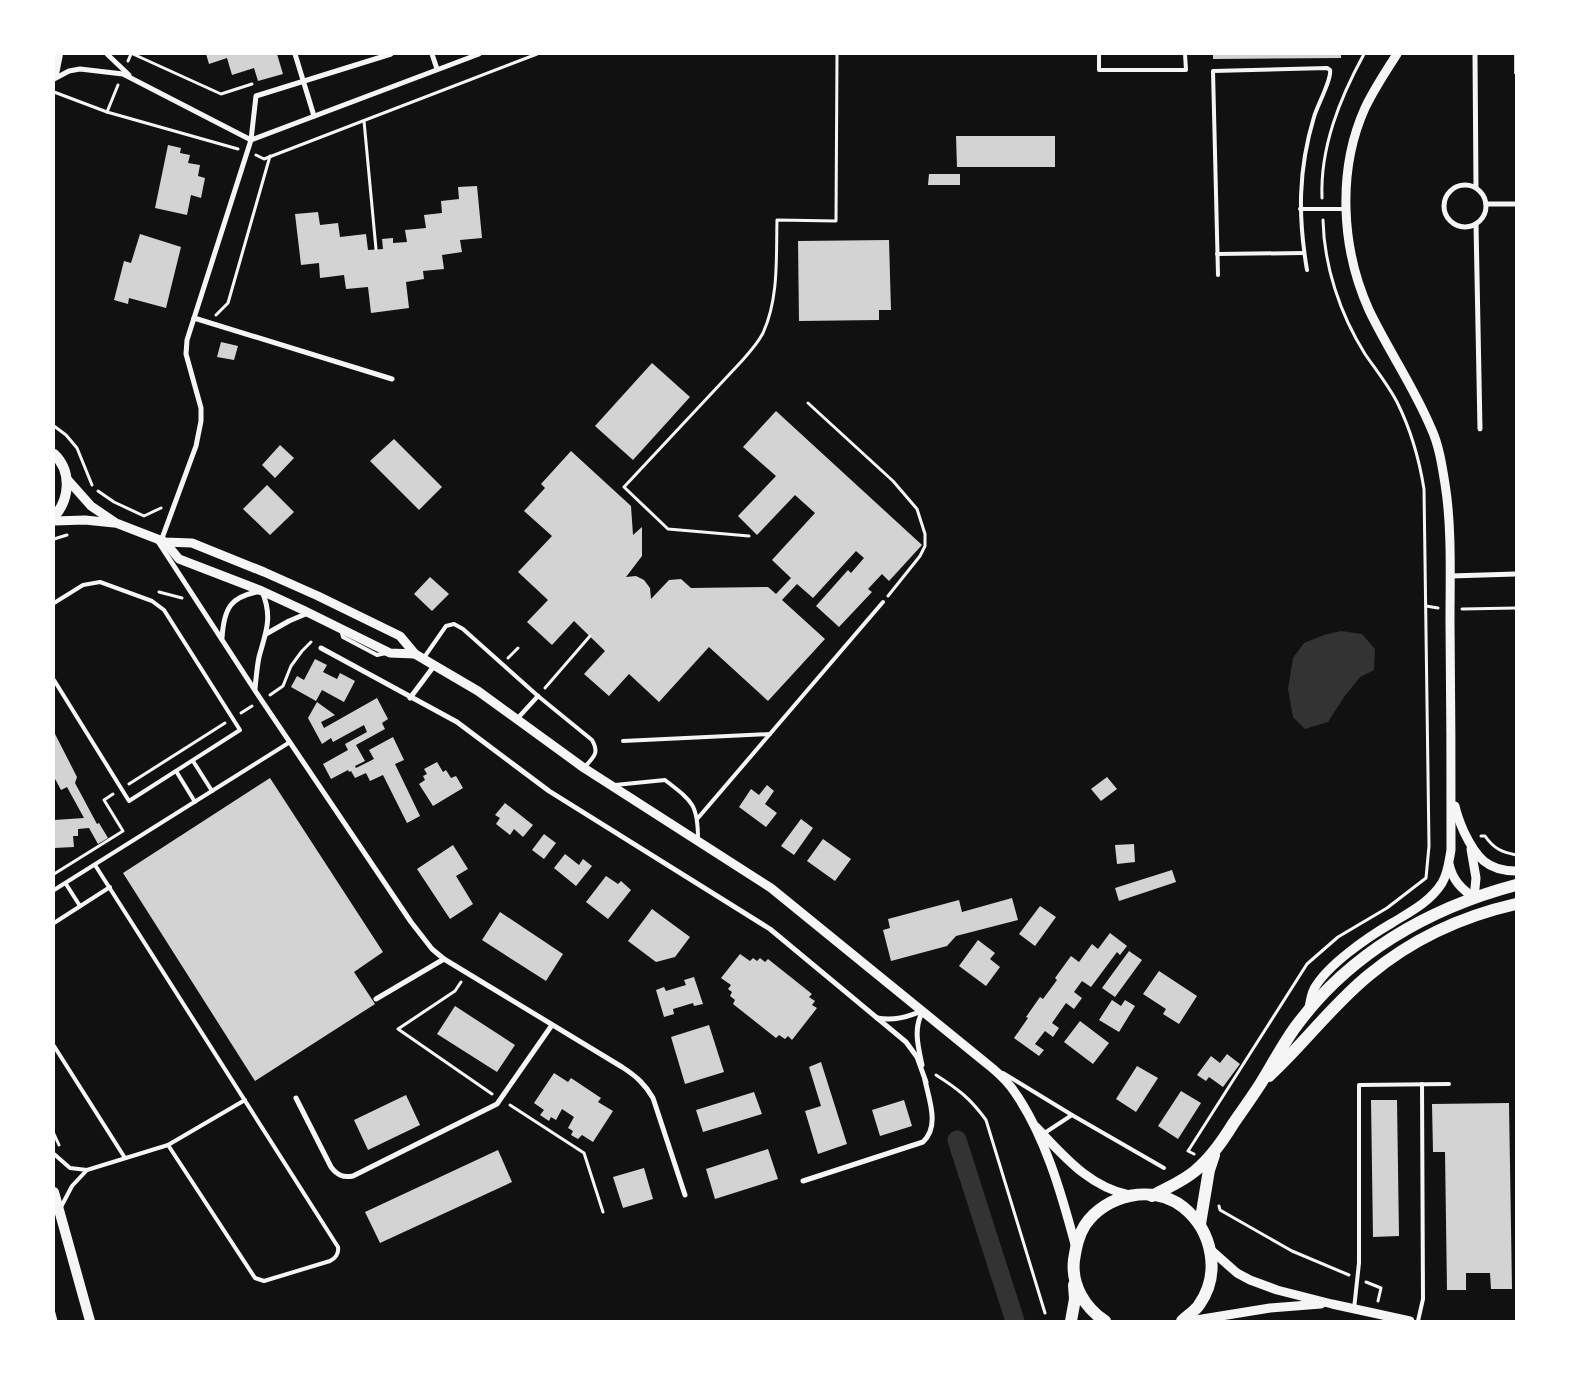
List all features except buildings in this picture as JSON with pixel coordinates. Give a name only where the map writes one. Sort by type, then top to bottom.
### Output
[{"type":"main road","points":[[54,74],[58,54]]},
{"type":"main road","points":[[54,454],[63,468],[67,480],[64,501],[54,517]]},
{"type":"main road","points":[[1152,1196],[1194,1172],[1210,1156],[1260,1085],[1278,1053],[1307,1013],[1343,975],[1379,946],[1422,920],[1474,898],[1516,885]]},
{"type":"main road","points":[[1474,898],[1480,914]]},
{"type":"main road","points":[[1260,1085],[1346,996],[1369,975],[1408,947],[1480,914],[1516,904]]},
{"type":"main road","points":[[1200,1224],[1210,1156]]},
{"type":"main road","points":[[1071,1321],[1075,1299],[1073,1267],[1076,1242],[1086,1224],[1100,1209],[1119,1198],[1141,1194],[1162,1197],[1182,1206],[1200,1224],[1211,1250],[1212,1268],[1209,1285],[1198,1306],[1182,1321]]},
{"type":"main road","points":[[54,1196],[90,1321]]},
{"type":"main road","points":[[1073,1267],[1077,1286],[1084,1302],[1094,1314],[1105,1321]]},
{"type":"street","points":[[107,54],[131,77]]},
{"type":"street","points":[[295,54],[314,116]]},
{"type":"street","points":[[161,541],[196,446],[201,421],[201,408],[186,354],[187,340],[251,140],[256,96],[391,54]]},
{"type":"street","points":[[432,54],[437,69]]},
{"type":"street","points":[[54,79],[69,71],[80,69],[105,71],[131,77],[251,140],[479,54]]},
{"type":"street","points":[[1307,1013],[1313,991],[1320,979],[1375,934],[1428,900],[1443,882],[1449,864],[1452,781],[1450,609],[1447,506],[1442,466],[1432,429],[1369,311],[1363,295],[1351,251],[1346,209],[1347,176],[1353,140],[1366,107],[1396,54]]},
{"type":"street","points":[[1475,54],[1476,188]]},
{"type":"street","points":[[1469,186],[1476,188],[1482,193],[1486,204],[1483,218],[1476,224],[1466,228],[1455,225],[1449,220],[1444,209],[1446,196],[1455,188],[1469,186]]},
{"type":"street","points":[[1486,204],[1516,204]]},
{"type":"street","points":[[1476,224],[1480,429]]},
{"type":"street","points":[[194,318],[392,379]]},
{"type":"street","points":[[67,480],[91,506],[116,524]]},
{"type":"street","points":[[54,521],[85,520],[116,524],[161,541],[192,543],[270,574],[400,636],[419,656],[478,691],[584,768],[771,888],[986,1062],[1010,1086],[1031,1122],[1050,1163],[1066,1210],[1076,1249]]},
{"type":"street","points":[[161,541],[179,559],[262,591],[340,627],[390,653],[419,656]]},
{"type":"street","points":[[161,541],[254,690],[411,922],[432,949],[444,959],[636,1076],[646,1086],[653,1098],[685,1195]]},
{"type":"street","points":[[254,690],[269,612],[262,591],[270,574]]},
{"type":"street","points":[[1449,576],[1516,574]]},
{"type":"street","points":[[222,639],[223,620],[226,610],[240,596],[262,591]]},
{"type":"street","points":[[266,634],[309,612]]},
{"type":"street","points":[[321,648],[457,722],[549,791],[770,929],[877,1017],[910,1047],[917,1058],[926,1082]]},
{"type":"street","points":[[410,698],[434,666]]},
{"type":"street","points":[[517,719],[538,696]]},
{"type":"street","points":[[1449,864],[1460,888],[1474,898],[1476,878],[1469,843],[1456,812],[1452,781]]},
{"type":"street","points":[[1469,843],[1484,861],[1491,866],[1516,871]]},
{"type":"street","points":[[376,999],[444,959]]},
{"type":"street","points":[[877,1017],[889,1020],[899,1019],[923,1011]]},
{"type":"street","points":[[803,1181],[923,1142],[930,1134],[932,1127],[926,1082],[918,1045],[917,1028],[923,1011]]},
{"type":"street","points":[[296,1098],[331,1167],[342,1176],[353,1176],[497,1104],[552,1025]]},
{"type":"street","points":[[1031,1122],[1083,1174],[1116,1192],[1132,1196]]},
{"type":"street","points":[[1211,1250],[1236,1273],[1277,1290],[1410,1321]]},
{"type":"street","points":[[1190,1321],[1270,1308],[1332,1304]]},
{"type":"lane","points":[[1099,54],[1099,70],[1186,70],[1185,54]]},
{"type":"lane","points":[[1218,275],[1213,71],[1327,68],[1330,70],[1330,77],[1319,103],[1309,137],[1302,174],[1300,209],[1302,240],[1307,270]]},
{"type":"lane","points":[[1300,209],[1346,209]]},
{"type":"lane","points":[[1217,254],[1304,253]]},
{"type":"lane","points":[[54,604],[82,585],[100,582],[152,600],[164,610],[240,730],[129,802],[54,680]]},
{"type":"lane","points":[[698,818],[884,602]]},
{"type":"lane","points":[[419,656],[446,626],[454,624],[463,629],[538,696],[592,740],[596,748],[596,754],[584,768]]},
{"type":"lane","points":[[623,741],[770,734]]},
{"type":"lane","points":[[54,890],[290,742]]},
{"type":"lane","points":[[193,761],[212,791]]},
{"type":"lane","points":[[176,771],[195,802]]},
{"type":"lane","points":[[611,786],[665,780],[684,794],[693,806],[698,818],[698,841]]},
{"type":"lane","points":[[95,865],[338,1247],[335,1258],[264,1281],[255,1278],[168,1145]]},
{"type":"lane","points":[[66,884],[80,906]]},
{"type":"lane","points":[[54,923],[110,887]]},
{"type":"lane","points":[[54,1046],[126,1158]]},
{"type":"lane","points":[[986,1062],[1072,1116],[1164,1168]]},
{"type":"lane","points":[[1418,1321],[1423,1299],[1422,1084]]},
{"type":"lane","points":[[1354,1309],[1360,1263],[1358,1085],[1449,1084]]},
{"type":"lane","points":[[54,1154],[70,1168],[87,1170],[168,1145],[244,1100]]},
{"type":"lane","points":[[1043,1134],[1072,1116]]},
{"type":"lane","points":[[59,1211],[72,1186],[87,1170]]},
{"type":"path","points":[[133,54],[221,94],[258,82],[262,94]]},
{"type":"path","points":[[749,536],[668,529],[624,487],[751,351],[762,334],[773,302],[777,220],[836,221],[837,54]]},
{"type":"path","points":[[1364,54],[1340,103],[1330,136],[1324,164],[1322,190],[1323,238],[1339,300],[1352,330],[1396,402],[1410,432],[1418,457],[1424,490],[1429,846]]},
{"type":"path","points":[[364,121],[376,249]]},
{"type":"path","points":[[808,403],[893,481],[917,509],[926,534],[925,546],[920,556],[884,602]]},
{"type":"path","points":[[54,426],[74,444],[82,459],[90,483],[103,496],[144,516],[161,508],[172,512]]},
{"type":"path","points":[[1426,606],[1450,609],[1516,608]]},
{"type":"path","points":[[538,696],[590,636]]},
{"type":"path","points":[[923,1067],[958,1089],[974,1103],[986,1120],[1045,1313]]},
{"type":"path","points":[[54,1134],[62,1148]]},
{"type":"path","points":[[1190,1148],[1188,1151],[1210,1156]]},
{"type":"path","points":[[1218,1203],[1220,1210],[1292,1251],[1381,1288],[1376,1314]]},
{"type":"path","points":[[54,1313],[56,1321]]},
{"type":"shaded area","points":[[1341,631],[1362,634],[1375,649],[1374,670],[1360,677],[1328,722],[1305,729],[1293,717],[1288,689],[1293,658],[1304,643]]},
{"type":"waterway","points":[[957,1140],[1015,1321]]}]
